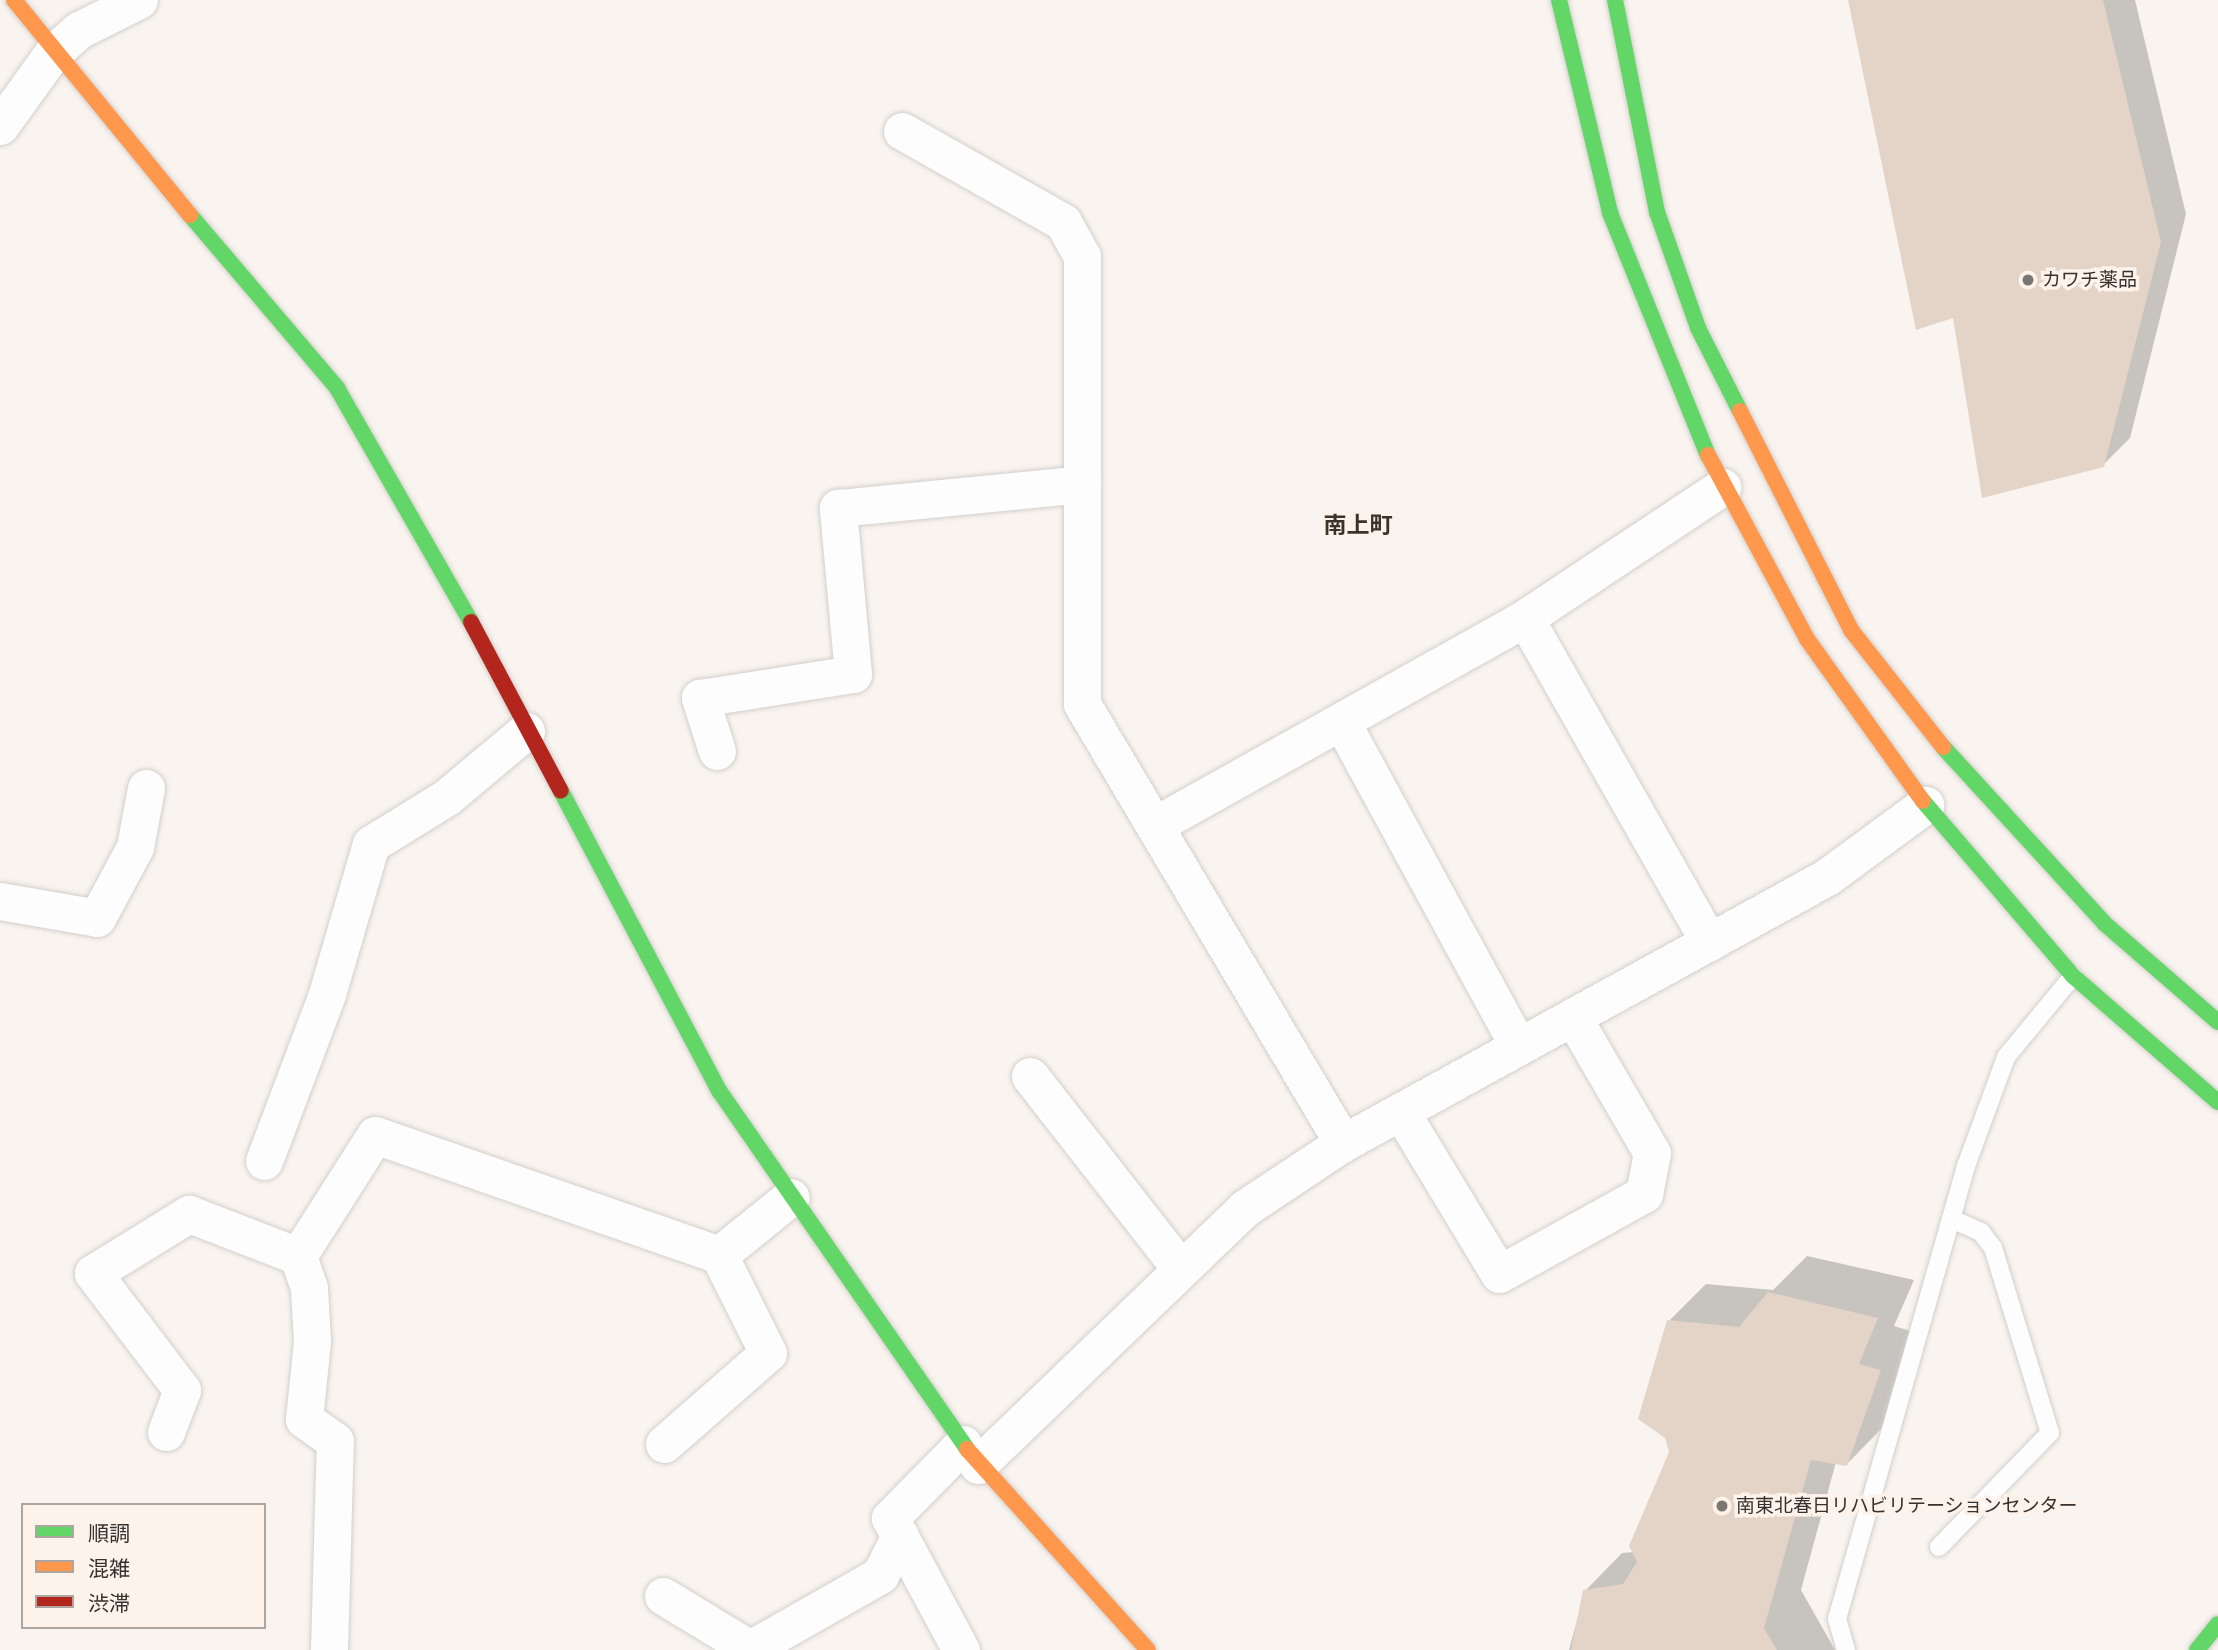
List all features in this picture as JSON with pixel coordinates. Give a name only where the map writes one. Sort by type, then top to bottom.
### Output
[{"type":"street","points":[[14,0],[52,54],[337,388],[423,531],[526,731],[720,1092],[971,1454],[1140,1648]]},
{"type":"street","points":[[0,126],[52,54],[79,30],[139,0]]},
{"type":"street","points":[[1559,0],[1610,213],[1658,344],[1722,486],[1807,639],[1925,805],[2073,976],[2218,1102]]},
{"type":"street","points":[[1615,0],[1657,212],[1698,328],[1851,630],[1978,792],[2104,923],[2218,1022]]},
{"type":"street","points":[[902,131],[1063,222],[1082,256],[1082,704],[1343,1143]]},
{"type":"street","points":[[717,751],[700,698],[853,674],[838,508],[1082,485]]},
{"type":"street","points":[[1155,825],[1525,618],[1722,486]]},
{"type":"street","points":[[1525,618],[1709,942]]},
{"type":"street","points":[[1341,721],[1518,1047]]},
{"type":"street","points":[[264,1161],[327,994],[371,844],[447,797],[526,731]]},
{"type":"street","points":[[0,901],[97,918],[135,847],[146,788]]},
{"type":"street","points":[[961,1650],[890,1518],[971,1454],[1181,1269],[1245,1208],[1343,1143],[1826,877],[1925,805]]},
{"type":"street","points":[[1401,1112],[1499,1274],[1644,1194],[1652,1153],[1573,1017]]},
{"type":"street","points":[[1030,1076],[1181,1269]]},
{"type":"street","points":[[298,1256],[375,1135],[719,1255],[768,1353],[664,1444]]},
{"type":"street","points":[[719,1255],[791,1197]]},
{"type":"street","points":[[166,1432],[182,1390],[93,1273],[189,1214],[298,1256],[309,1288],[311,1329],[304,1419],[335,1441],[328,1650]]},
{"type":"street","points":[[663,1596],[750,1649],[880,1575],[900,1535]]},
{"type":"street","points":[[2197,1650],[2218,1624]]},
{"type":"lane","points":[[1846,1650],[1838,1619],[1952,1219],[2006,1057],[2073,976]]},
{"type":"lane","points":[[1939,1547],[2050,1433],[1993,1248],[1981,1232],[1952,1219]]},
{"type":"building","name":"カワチ薬品","points":[[1848,0],[2103,0],[2161,242],[2104,467],[1982,498],[1953,318],[1916,330]]},
{"type":"building","name":"南東北春日リハビリテーションセンター","points":[[1768,1292],[1878,1318],[1859,1364],[1881,1370],[1847,1466],[1811,1460],[1764,1628],[1777,1650],[1571,1650],[1583,1590],[1623,1584],[1637,1562],[1629,1546],[1669,1452],[1665,1438],[1638,1419],[1667,1320],[1739,1327]]},
{"type":"traffic: fast","points":[[1559,0],[1610,213],[1708,455]]},
{"type":"traffic: fast","points":[[1615,0],[1657,212],[1698,328],[1740,411]]},
{"type":"traffic: fast","points":[[190,215],[337,388],[471,622]]},
{"type":"traffic: fast","points":[[1943,747],[2104,923],[2218,1022]]},
{"type":"traffic: fast","points":[[561,791],[720,1092],[967,1449]]},
{"type":"traffic: fast","points":[[1923,801],[2073,976],[2218,1102]]},
{"type":"traffic: fast","points":[[2197,1650],[2218,1624]]},
{"type":"traffic: slow","points":[[14,0],[190,215]]},
{"type":"traffic: slow","points":[[1740,411],[1851,630],[1943,747]]},
{"type":"traffic: slow","points":[[1708,455],[1807,639],[1923,801]]},
{"type":"traffic: slow","points":[[967,1449],[1148,1650]]},
{"type":"traffic: jam","points":[[471,622],[561,791]]},
{"type":"place","name":"カワチ薬品","points":[[2028,280]]},
{"type":"place","name":"南東北春日リハビリテーションセンター","points":[[1722,1506]]},
{"type":"district","name":"南上町","points":[[1358,525]]}]
